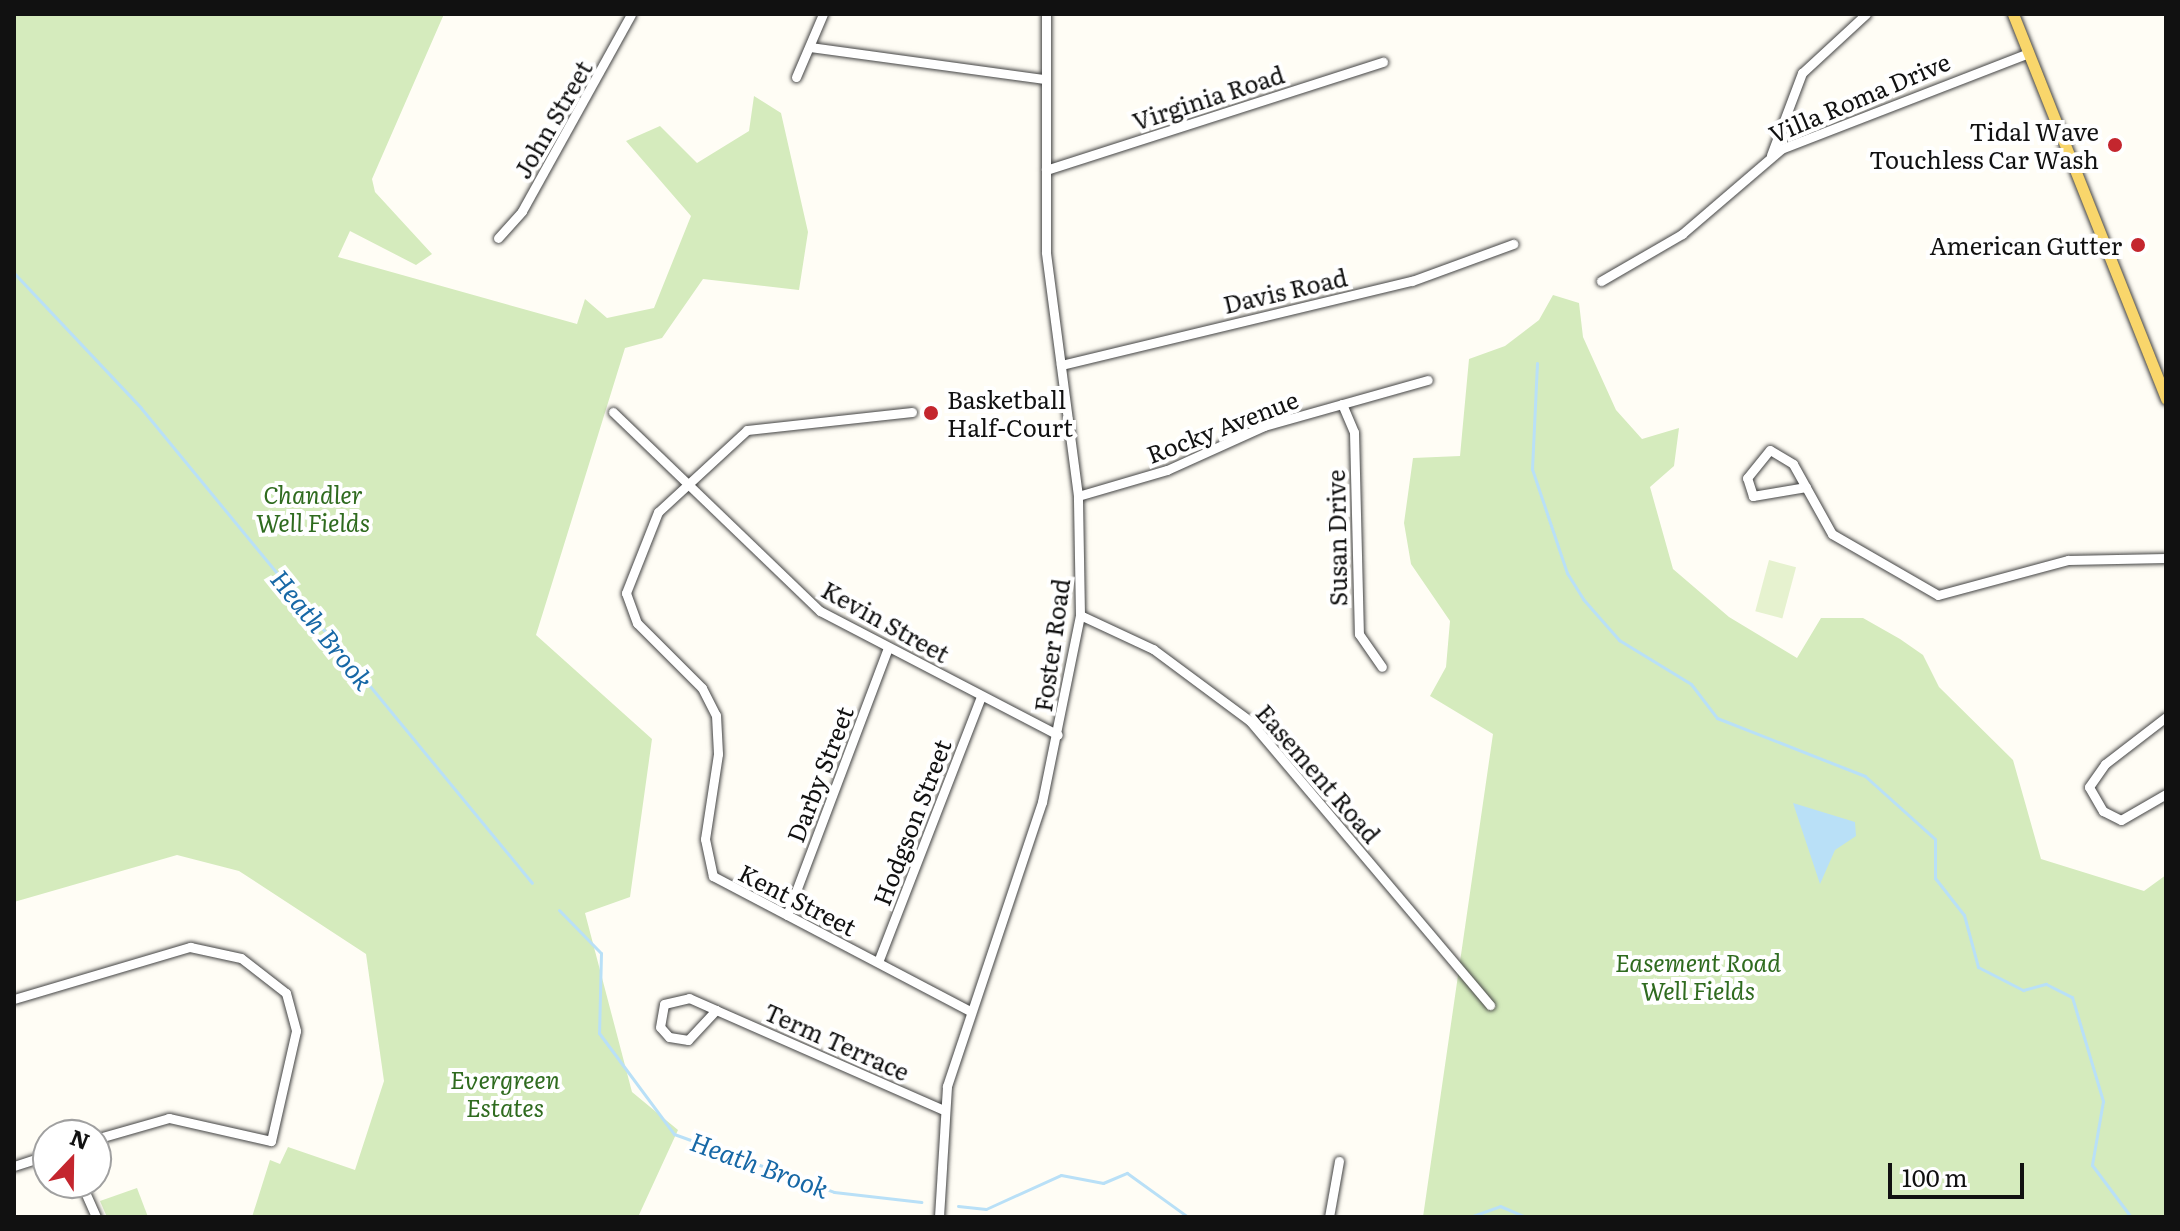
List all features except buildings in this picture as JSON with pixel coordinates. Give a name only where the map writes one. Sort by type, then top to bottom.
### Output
[{"type":"main road","points":[[2013,14],[2166,399]]},
{"type":"street","name":"John Street","points":[[498,238],[522,211],[631,14]]},
{"type":"street","points":[[796,77],[823,14]]},
{"type":"street","name":"Foster Road","points":[[939,1217],[942,1109],[970,1011],[1042,802],[1080,615],[1078,496],[1046,252],[1046,14]]},
{"type":"street","points":[[1771,155],[1802,73],[1866,14]]},
{"type":"street","points":[[810,47],[1045,79]]},
{"type":"street","name":"Villa Roma Drive","points":[[1601,281],[1682,234],[1771,155],[1839,122],[2029,53]]},
{"type":"street","name":"Virginia Road","points":[[1046,170],[1383,62]]},
{"type":"street","name":"Davis Road","points":[[1061,365],[1412,281],[1513,244]]},
{"type":"street","name":"Rocky Avenue","points":[[1078,496],[1342,404],[1428,380]]},
{"type":"street","name":"Susan Drive","points":[[1342,404],[1354,432],[1359,634],[1382,667]]},
{"type":"street","name":"Kevin Street","points":[[613,412],[797,593],[888,648],[1058,735]]},
{"type":"street","name":"Kent Street","points":[[912,412],[766,423],[731,441],[685,482],[640,547],[628,580],[629,607],[702,688],[716,715],[708,866],[721,883],[970,1011]]},
{"type":"street","points":[[1806,487],[1753,496],[1747,478],[1770,450],[1793,464],[1806,487],[1832,534],[1938,595],[2068,560],[2166,558]]},
{"type":"street","name":"Easement Road","points":[[1080,615],[1153,649],[1250,721],[1490,1005]]},
{"type":"street","name":"Darby Street","points":[[787,915],[888,648]]},
{"type":"street","name":"Hodgson Street","points":[[878,962],[981,696]]},
{"type":"street","points":[[2166,717],[2105,764],[2089,787],[2103,811],[2121,820],[2166,794]]},
{"type":"street","points":[[14,999],[167,950],[218,950],[259,968],[286,993],[296,1031],[271,1141],[169,1118],[112,1134]]},
{"type":"street","name":"Term Terrace","points":[[716,1010],[688,1040],[669,1037],[659,1022],[661,1008],[676,997],[716,1010],[942,1109]]},
{"type":"street","points":[[1329,1217],[1339,1161]]},
{"type":"green space","name":"Chandler Well Fields","points":[[14,14],[444,14],[372,179],[375,192],[432,254],[416,265],[350,231],[338,257],[577,324],[585,299],[607,318],[654,308],[691,216],[626,141],[660,126],[697,163],[749,131],[754,96],[781,113],[808,232],[799,290],[703,279],[662,338],[625,348],[536,635],[652,739],[630,897],[585,913],[632,1092],[678,1130],[638,1217],[252,1217],[270,1160],[280,1164],[288,1147],[355,1170],[384,1081],[366,954],[239,871],[177,855],[14,902]]},
{"type":"green space","name":"Easement Road Well Fields","points":[[1553,295],[1579,303],[1583,337],[1616,410],[1642,439],[1679,428],[1674,466],[1650,487],[1673,569],[1729,617],[1797,658],[1821,618],[1863,618],[1900,639],[1923,655],[1939,687],[2013,760],[2041,859],[2144,891],[2166,875],[2166,1217],[1423,1217],[1493,734],[1430,696],[1446,667],[1450,621],[1411,564],[1404,523],[1413,458],[1460,456],[1469,359],[1505,346],[1539,320]]},
{"type":"green space","points":[[1769,560],[1796,567],[1782,618],[1755,611]]},
{"type":"green space","points":[[137,1188],[148,1217],[107,1217],[100,1201]]},
{"type":"water","points":[[1793,803],[1855,822],[1856,836],[1835,850],[1820,884]]},
{"type":"waterway","name":"Heath Brook","points":[[14,273],[141,408],[532,883]]},
{"type":"waterway","points":[[1537,363],[1532,469],[1567,573],[1583,599],[1619,640],[1691,684],[1717,718],[1865,776],[1935,839],[1935,878],[1964,915],[1978,967],[2023,990],[2046,984],[2072,997],[2103,1101],[2092,1165],[2131,1217]]},
{"type":"waterway","name":"Heath Brook","points":[[559,910],[601,953],[599,1033],[674,1134],[834,1192],[921,1202]]},
{"type":"waterway","name":"Heath Brook","points":[[958,1206],[986,1209],[1061,1175],[1103,1183],[1127,1173],[1188,1217]]},
{"type":"waterway","name":"Heath Brook","points":[[1470,1217],[1500,1206],[1526,1217]]},
{"type":"place","name":"Tidal Wave Touchless Car Wash","points":[[2115,145]]},
{"type":"place","name":"American Gutter","points":[[2138,245]]},
{"type":"place","name":"Basketball Half-Court","points":[[931,413]]},
{"type":"park label","name":"Evergreen Estates","points":[[505,1093]]}]
